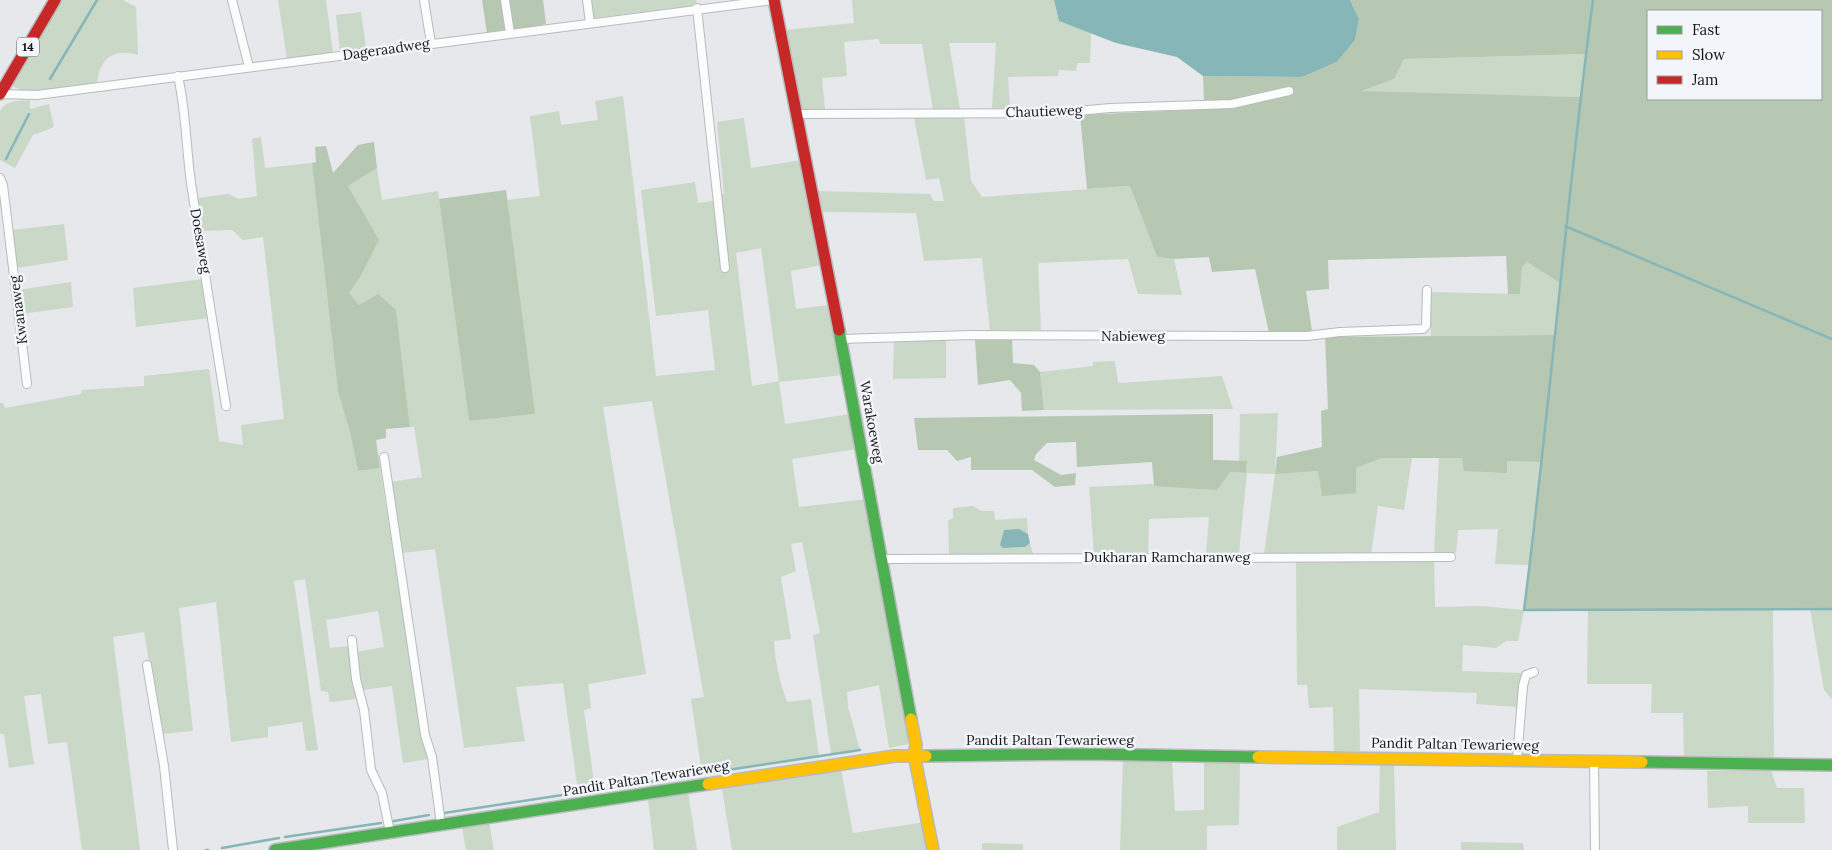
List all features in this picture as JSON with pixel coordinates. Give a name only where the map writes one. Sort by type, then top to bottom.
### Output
[{"type":"street","name":"14","points":[[0,94],[55,0]]},
{"type":"street","points":[[232,0],[249,67]]},
{"type":"street","points":[[424,0],[431,43]]},
{"type":"street","points":[[505,0],[510,33]]},
{"type":"street","points":[[587,0],[590,22]]},
{"type":"street","name":"Dageraadweg","points":[[0,94],[37,95],[697,8],[773,0]]},
{"type":"street","name":"Warakoeweg","points":[[773,0],[797,114],[883,559],[916,744],[914,754],[933,850]]},
{"type":"street","points":[[697,8],[726,268]]},
{"type":"street","name":"Doesaweg","points":[[178,76],[184,101],[186,141],[196,218],[226,406]]},
{"type":"street","name":"Chautieweg","points":[[797,114],[1055,113],[1119,107],[1232,104],[1289,91]]},
{"type":"street","name":"Kwanaweg","points":[[0,178],[3,186],[26,384]]},
{"type":"street","name":"Nabieweg","points":[[841,339],[972,335],[1306,336],[1340,332],[1425,328],[1428,290]]},
{"type":"street","points":[[384,457],[425,735],[432,757],[441,824]]},
{"type":"street","name":"Dukharan Ramcharanweg","points":[[883,559],[1451,557]]},
{"type":"street","points":[[352,640],[356,679],[364,710],[371,770],[382,793],[390,832]]},
{"type":"street","points":[[147,665],[164,766],[173,850]]},
{"type":"street","points":[[1517,760],[1523,686],[1526,676],[1534,672]]},
{"type":"street","name":"Pandit Paltan Tewarieweg","points":[[275,850],[914,754],[1085,754],[1832,765]]},
{"type":"street","points":[[1594,761],[1595,850]]},
{"type":"green space","points":[[62,0],[123,0],[136,7],[138,55],[121,53],[109,57],[101,67],[97,83],[39,92],[18,89],[11,84]]},
{"type":"green space","points":[[278,0],[326,0],[333,53],[287,59]]},
{"type":"green space","points":[[482,0],[501,0],[505,30],[487,33]]},
{"type":"green space","points":[[508,0],[543,0],[546,24],[513,30]]},
{"type":"green space","points":[[591,0],[696,0],[697,5],[594,18]]},
{"type":"green space","points":[[852,0],[1054,0],[1059,21],[1091,33],[1090,63],[1077,63],[1076,71],[1059,70],[1058,76],[1008,77],[1010,108],[992,108],[996,43],[949,43],[960,109],[933,110],[922,44],[880,44],[879,39],[844,42],[847,76],[822,78],[825,110],[801,110],[785,30],[854,23]]},
{"type":"green space","points":[[1350,0],[1832,0],[1832,609],[1524,610],[1542,462],[1507,461],[1507,473],[1464,471],[1462,458],[1382,458],[1356,468],[1356,493],[1322,496],[1318,471],[1275,474],[1277,457],[1322,447],[1321,411],[1328,409],[1325,337],[1555,335],[1560,283],[1527,262],[1522,268],[1520,294],[1508,294],[1506,256],[1328,260],[1329,289],[1306,291],[1312,331],[1269,333],[1255,269],[1212,272],[1209,257],[1174,259],[1157,257],[1130,186],[1087,189],[1080,115],[1232,108],[1292,93],[1231,102],[1204,101],[1203,76],[1302,77],[1337,62],[1355,40],[1359,19]],"holes":[[[1586,54],[1580,97],[1362,91],[1394,79],[1404,59]]]},
{"type":"green space","points":[[361,12],[366,48],[340,52],[336,15]]},
{"type":"green space","points":[[1586,54],[1580,97],[1360,92],[1394,79],[1404,59]]},
{"type":"green space","points":[[623,96],[656,376],[715,370],[708,310],[656,316],[641,190],[695,182],[698,203],[713,201],[713,195],[724,194],[717,122],[744,118],[751,168],[802,160],[822,265],[791,271],[796,309],[829,305],[843,375],[779,382],[785,424],[850,414],[857,449],[792,459],[799,507],[867,499],[911,738],[908,744],[889,748],[879,685],[847,692],[848,707],[860,750],[831,754],[813,635],[820,633],[802,542],[791,544],[796,571],[781,577],[791,639],[774,641],[778,672],[787,702],[811,699],[819,756],[702,774],[691,699],[704,697],[652,401],[603,407],[646,674],[588,684],[591,708],[584,710],[595,790],[578,792],[563,683],[516,687],[525,741],[464,748],[435,549],[403,553],[391,482],[422,477],[414,427],[410,427],[396,310],[359,305],[349,293],[359,279],[348,186],[377,168],[382,200],[438,191],[469,421],[534,414],[507,200],[540,196],[530,116],[559,111],[561,125],[598,120],[595,101]],"holes":[[[761,248],[779,381],[752,386],[736,253]]]},
{"type":"green space","points":[[30,100],[30,109],[49,104],[54,127],[33,135],[15,168],[0,160],[0,111],[9,103]]},
{"type":"green space","points":[[964,116],[971,181],[982,197],[1130,186],[1157,257],[1174,259],[1182,295],[1138,294],[1128,259],[1038,263],[1041,330],[990,330],[982,258],[924,261],[916,213],[823,212],[818,191],[930,194],[934,201],[944,201],[939,178],[926,180],[914,118]]},
{"type":"green space","points":[[261,137],[265,168],[312,163],[338,392],[350,432],[358,471],[380,468],[422,736],[429,759],[403,763],[392,686],[363,690],[356,652],[384,647],[378,611],[326,620],[330,648],[350,646],[356,699],[330,702],[328,692],[321,691],[305,579],[294,581],[318,750],[306,751],[302,722],[268,727],[268,737],[231,742],[216,602],[179,608],[193,731],[161,734],[144,632],[113,637],[140,850],[82,850],[67,742],[48,744],[41,694],[24,696],[34,764],[9,768],[4,734],[0,734],[0,403],[3,403],[5,408],[81,394],[82,390],[144,386],[144,376],[209,369],[219,441],[243,445],[241,425],[284,419],[263,237],[243,240],[232,230],[202,231],[198,198],[228,194],[239,199],[257,196],[252,139]]},
{"type":"green space","points":[[374,142],[377,168],[348,186],[379,240],[359,279],[349,293],[359,305],[378,294],[396,310],[410,427],[386,429],[386,438],[376,440],[380,468],[358,471],[350,432],[338,392],[312,163],[316,162],[315,147],[326,146],[333,173],[358,145]]},
{"type":"green space","points":[[506,190],[535,414],[469,421],[439,199]]},
{"type":"green space","points":[[64,224],[68,260],[16,268],[13,230]]},
{"type":"green space","points":[[1527,262],[1560,283],[1555,335],[1431,336],[1431,292],[1520,294],[1522,268]]},
{"type":"green space","points":[[204,279],[209,318],[136,327],[133,288]]},
{"type":"green space","points":[[71,282],[73,307],[21,314],[18,290]]},
{"type":"green space","points":[[946,339],[946,378],[893,379],[894,340]]},
{"type":"green space","points":[[1012,339],[1013,363],[1034,365],[1040,372],[1044,410],[1022,411],[1021,393],[1010,380],[978,385],[975,340]]},
{"type":"green space","points":[[1115,361],[1118,383],[1222,376],[1233,409],[1044,410],[1040,372],[1093,366],[1093,362]]},
{"type":"green space","points":[[1278,413],[1275,473],[1319,471],[1356,493],[1356,468],[1382,458],[1412,458],[1404,510],[1378,506],[1371,555],[1264,555],[1275,474],[1247,473],[1239,553],[1206,553],[1209,517],[1149,519],[1148,553],[1094,553],[1089,487],[1153,484],[1154,486],[1230,472],[1246,473],[1247,461],[1239,461],[1240,414]]},
{"type":"green space","points":[[1213,414],[1213,460],[1247,461],[1246,473],[1230,472],[1217,490],[1154,486],[1152,462],[1077,467],[1076,442],[1047,443],[1036,454],[1034,460],[1061,475],[1076,473],[1075,485],[1055,487],[1032,470],[971,470],[971,457],[957,461],[947,450],[918,450],[914,418]]},
{"type":"green space","points":[[1439,458],[1462,458],[1507,473],[1507,461],[1542,462],[1530,565],[1495,564],[1498,529],[1458,530],[1456,553],[1434,553]]},
{"type":"green space","points":[[973,506],[982,511],[994,511],[995,520],[1027,518],[1028,534],[1019,529],[1003,548],[1025,547],[1030,543],[1033,554],[949,555],[948,520],[953,519],[953,508]]},
{"type":"green space","points":[[1434,560],[1435,607],[1481,606],[1524,610],[1518,641],[1506,641],[1496,648],[1463,645],[1462,671],[1522,673],[1517,707],[1476,704],[1477,693],[1359,689],[1360,751],[1334,751],[1333,707],[1309,708],[1307,685],[1297,685],[1296,562]]},
{"type":"green space","points":[[1773,609],[1774,761],[1684,759],[1683,713],[1651,713],[1652,684],[1587,684],[1588,610]]},
{"type":"green space","points":[[1810,609],[1832,609],[1832,699],[1824,690]]},
{"type":"green space","points":[[1123,760],[1172,760],[1175,811],[1204,810],[1204,761],[1240,761],[1239,825],[1207,826],[1207,850],[1120,850]]},
{"type":"green space","points":[[1394,764],[1396,850],[1337,850],[1337,827],[1379,812],[1380,765]]},
{"type":"green space","points":[[841,770],[853,833],[925,822],[930,850],[732,850],[722,789]]},
{"type":"green space","points":[[1771,770],[1777,788],[1804,788],[1805,823],[1748,823],[1748,806],[1708,808],[1707,771]]},
{"type":"green space","points":[[688,792],[697,850],[654,850],[648,799]]},
{"type":"green space","points":[[489,822],[494,850],[466,850],[462,826]]},
{"type":"green space","points":[[1461,842],[1523,843],[1524,850],[1461,850]]},
{"type":"green space","points":[[982,843],[1023,844],[1023,850],[982,850]]},
{"type":"water","points":[[1054,0],[1350,0],[1359,19],[1355,40],[1337,62],[1302,77],[1203,76],[1177,57],[1116,43],[1059,21]]},
{"type":"water","points":[[1019,529],[1028,534],[1030,543],[1025,547],[1003,548],[1000,545],[1004,530]]},
{"type":"waterway","points":[[50,79],[97,0]]},
{"type":"waterway","points":[[1593,0],[1574,152],[1524,610],[1832,609]]},
{"type":"waterway","points":[[6,159],[29,114]]},
{"type":"waterway","points":[[1565,226],[1832,339]]},
{"type":"waterway","points":[[444,813],[860,750]]},
{"type":"waterway","points":[[394,821],[429,815]]},
{"type":"waterway","points":[[285,837],[381,823]]},
{"type":"waterway","points":[[222,848],[279,838]]},
{"type":"traffic: fast","points":[[839,330],[911,719]]},
{"type":"traffic: fast","points":[[926,756],[1085,754],[1258,757]]},
{"type":"traffic: fast","points":[[1642,762],[1832,765]]},
{"type":"traffic: fast","points":[[275,850],[708,784]]},
{"type":"traffic: slow","points":[[911,719],[916,745],[914,754],[933,850]]},
{"type":"traffic: slow","points":[[708,784],[895,756],[926,756]]},
{"type":"traffic: slow","points":[[1258,757],[1642,762]]},
{"type":"traffic: jam","points":[[0,94],[55,0]]},
{"type":"traffic: jam","points":[[774,0],[839,330]]}]
